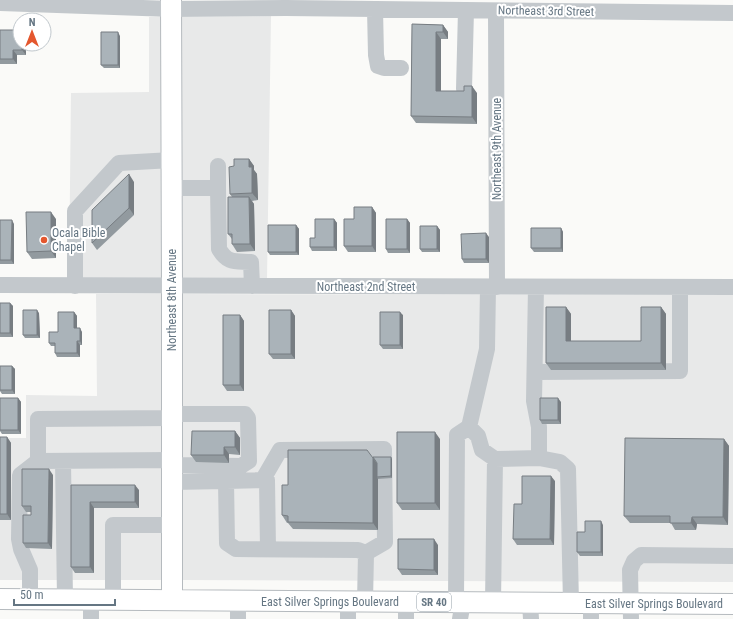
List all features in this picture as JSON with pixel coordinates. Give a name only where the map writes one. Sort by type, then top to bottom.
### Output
[{"type":"main road","name":"Northeast 8th Avenue","points":[[171,5],[172,600]]},
{"type":"main road","name":"East Silver Springs Boulevard","points":[[0,599],[172,600],[238,610],[354,607],[406,611],[460,608],[493,603],[531,611],[571,603],[591,611],[631,611],[733,604]]},
{"type":"street","name":"Northeast 3rd Street","points":[[0,3],[29,2],[171,5],[286,4],[375,9],[421,4],[466,10],[496,11],[733,13]]},
{"type":"street","points":[[375,9],[376,55],[378,66],[384,68],[401,68]]},
{"type":"street","points":[[464,89],[466,10]]},
{"type":"street","name":"Northeast 9th Avenue","points":[[469,427],[487,349],[492,287],[496,11]]},
{"type":"street","points":[[75,286],[75,211],[119,163],[172,160]]},
{"type":"street","points":[[218,166],[220,249],[225,257],[234,261],[251,262],[252,286]]},
{"type":"street","points":[[172,188],[218,188]]},
{"type":"street","name":"Northeast 2nd Street","points":[[0,285],[733,288]]},
{"type":"street","points":[[536,287],[534,401],[539,427],[539,458]]},
{"type":"street","points":[[535,372],[680,371],[680,287]]},
{"type":"street","points":[[30,599],[30,570],[19,539],[20,475],[38,461],[63,461],[172,469],[241,466],[249,461],[248,418],[245,414],[38,419],[38,461]]},
{"type":"street","points":[[460,608],[457,435],[469,427],[478,436],[482,450],[495,459],[539,458],[560,462],[568,469],[571,603]]},
{"type":"street","points":[[262,481],[280,450],[384,449],[384,542],[366,553],[354,607]]},
{"type":"street","points":[[493,603],[495,459]]},
{"type":"street","points":[[63,461],[64,599]]},
{"type":"street","points":[[172,469],[226,481],[267,480],[268,550]]},
{"type":"street","points":[[226,481],[227,543],[236,549],[358,550],[366,553]]},
{"type":"street","points":[[113,600],[113,525],[172,525]]},
{"type":"street","points":[[631,611],[630,570],[634,561],[641,555],[733,556]]},
{"type":"street","points":[[90,619],[91,599]]},
{"type":"shaded area","points":[[271,16],[267,279],[179,279],[178,17]]},
{"type":"shaded area","points":[[149,17],[164,17],[166,278],[69,278],[71,93],[149,92]]},
{"type":"shaded area","points":[[96,294],[166,294],[165,580],[0,580],[0,438],[26,438],[26,395],[97,396]]},
{"type":"shaded area","points":[[179,294],[733,295],[733,582],[179,580]]},
{"type":"building","points":[[412,24],[443,25],[443,32],[436,32],[436,91],[464,91],[464,86],[472,86],[472,117],[411,116]]},
{"type":"building","points":[[0,30],[12,30],[13,59],[0,59]]},
{"type":"building","points":[[101,32],[118,32],[118,65],[101,65]]},
{"type":"building","points":[[234,159],[249,159],[249,167],[252,167],[252,193],[230,194],[229,167],[234,166]]},
{"type":"building","points":[[129,174],[129,208],[92,243],[92,210]]},
{"type":"building","points":[[228,197],[249,197],[250,244],[232,244],[232,234],[228,234]]},
{"type":"building","points":[[354,207],[372,207],[372,246],[344,246],[344,219],[354,219]]},
{"type":"building","points":[[26,212],[51,212],[51,251],[27,252]]},
{"type":"building","points":[[315,219],[334,219],[334,247],[310,247],[310,238],[315,238]]},
{"type":"building","points":[[386,219],[407,219],[407,249],[386,249]]},
{"type":"building","points":[[0,220],[12,220],[11,260],[0,260]]},
{"type":"building","points":[[268,225],[296,225],[296,252],[268,252]]},
{"type":"building","points":[[420,226],[437,226],[437,249],[420,249]]},
{"type":"building","points":[[531,228],[561,228],[561,248],[531,248]]},
{"type":"building","points":[[486,233],[486,259],[462,259],[461,234]]},
{"type":"building","points":[[0,303],[10,303],[10,333],[0,333]]},
{"type":"building","points":[[546,307],[566,307],[566,341],[641,341],[641,307],[661,307],[661,363],[546,363]]},
{"type":"building","points":[[23,310],[37,310],[37,335],[23,335]]},
{"type":"building","points":[[269,310],[291,310],[291,354],[269,354]]},
{"type":"building","points":[[58,312],[74,312],[74,328],[80,328],[80,341],[77,341],[77,353],[55,353],[55,343],[49,343],[49,332],[58,332]]},
{"type":"building","points":[[380,312],[400,312],[400,345],[380,345]]},
{"type":"building","points":[[223,315],[240,315],[240,385],[223,385]]},
{"type":"building","points":[[0,366],[12,366],[12,390],[0,390]]},
{"type":"building","points":[[0,398],[18,398],[18,430],[0,430]]},
{"type":"building","points":[[540,398],[558,398],[558,420],[540,420]]},
{"type":"building","points":[[192,431],[235,431],[235,447],[224,447],[224,455],[191,455]]},
{"type":"building","points":[[397,432],[435,432],[435,503],[397,503]]},
{"type":"building","points":[[0,437],[7,437],[7,514],[0,514]]},
{"type":"building","points":[[625,438],[724,439],[723,517],[692,517],[691,523],[670,523],[670,516],[624,516]]},
{"type":"building","points":[[288,450],[367,450],[373,458],[373,523],[288,522],[288,516],[282,515],[282,485],[288,485]]},
{"type":"building","points":[[373,457],[391,457],[391,476],[377,477],[377,463]]},
{"type":"building","points":[[22,469],[49,469],[48,543],[23,543],[23,515],[31,515],[31,506],[22,506]]},
{"type":"building","points":[[522,476],[551,476],[550,539],[513,539],[514,504],[522,504]]},
{"type":"building","points":[[71,485],[135,485],[135,502],[90,502],[90,567],[71,567]]},
{"type":"building","points":[[585,521],[601,521],[601,552],[577,552],[577,532],[585,532]]},
{"type":"building","points":[[398,539],[434,539],[434,570],[398,569]]},
{"type":"place","name":"Ocala Bible Chapel","points":[[44,240]]}]
